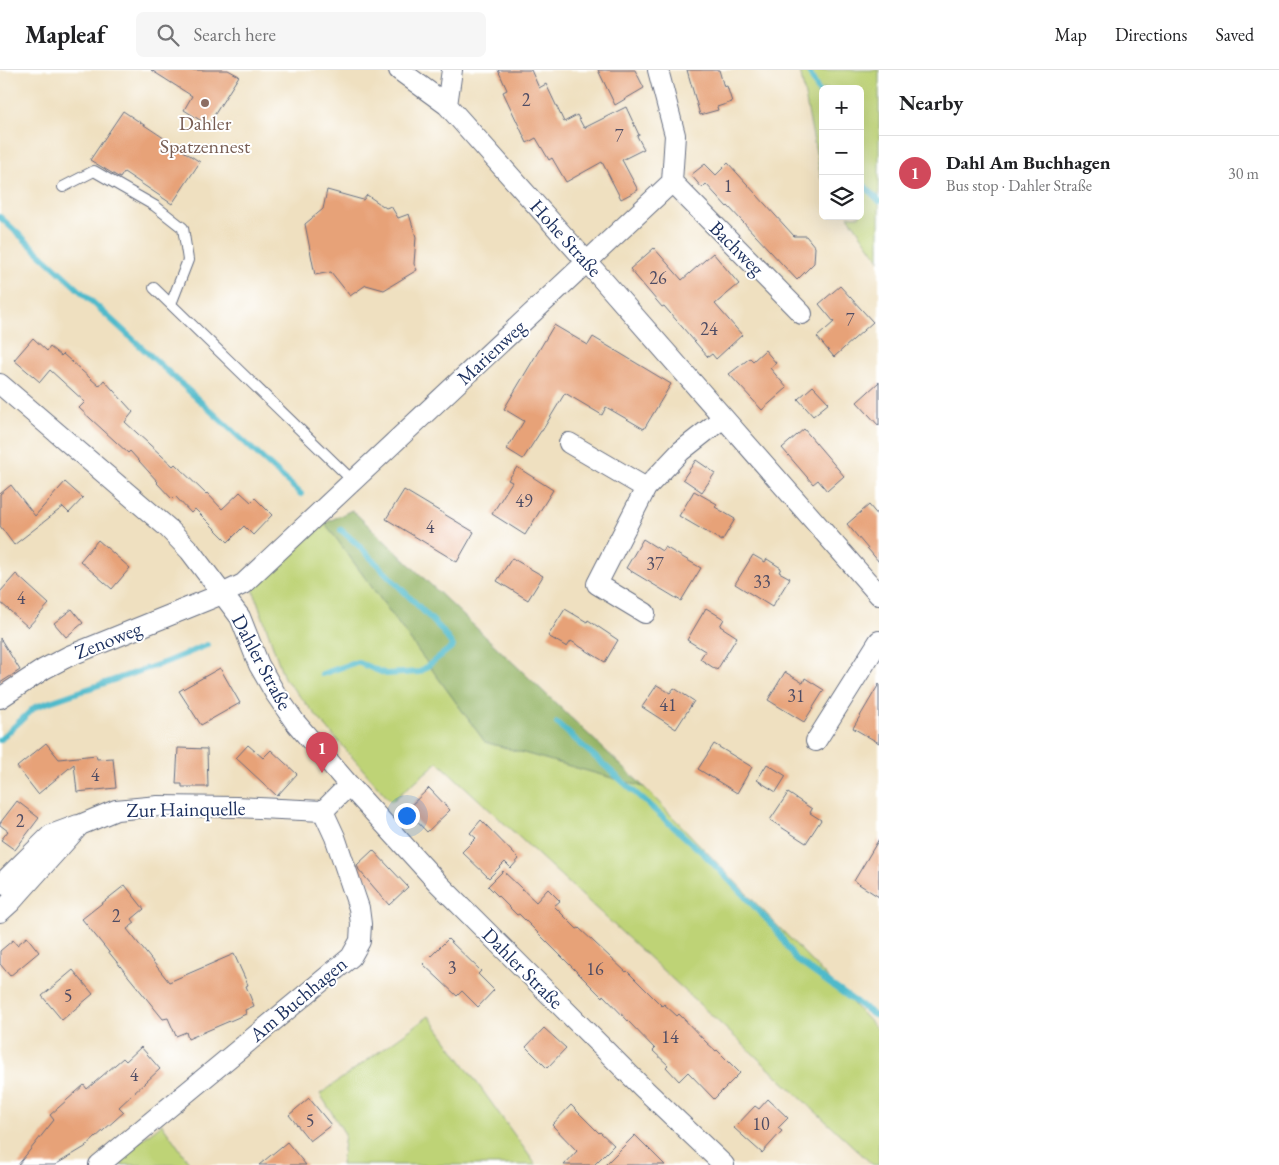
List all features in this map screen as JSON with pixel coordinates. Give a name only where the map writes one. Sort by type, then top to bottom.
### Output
[{"type":"street","name":"Hohe Straße","points":[[399,70],[447,106],[588,262],[879,596]]},
{"type":"street","points":[[447,106],[452,70]]},
{"type":"street","points":[[658,70],[675,135],[672,182]]},
{"type":"street","name":"Marienweg","points":[[222,594],[243,584],[672,182]]},
{"type":"street","name":"Bachweg","points":[[672,182],[802,314]]},
{"type":"street","name":"Dahler Straße","points":[[0,384],[168,528],[190,551],[240,617],[259,665],[275,693],[295,722],[349,785],[438,883],[641,1086],[724,1165]]},
{"type":"street","points":[[645,613],[597,584],[646,488],[681,451],[722,418]]},
{"type":"street","points":[[569,443],[646,488]]},
{"type":"street","name":"Zenoweg","points":[[0,698],[69,656],[222,594]]},
{"type":"street","points":[[816,741],[879,641]]},
{"type":"street","points":[[323,811],[349,785]]},
{"type":"street","name":"Zur Hainquelle","points":[[0,912],[80,824],[116,810],[158,806],[323,811]]},
{"type":"street","name":"Am Buchhagen","points":[[100,1165],[351,957],[360,941],[361,924],[359,908],[335,838],[323,811]]},
{"type":"street","points":[[0,886],[51,834],[80,824]]},
{"type":"lane","points":[[64,187],[94,171],[155,206],[183,228],[188,260],[171,304]]},
{"type":"lane","points":[[154,288],[353,481]]},
{"type":"green space","points":[[800,70],[879,70],[879,260],[851,220],[864,220],[864,85],[819,85],[819,168]]},
{"type":"green space","points":[[352,510],[644,787],[485,742],[325,523]]},
{"type":"green space","points":[[325,523],[485,742],[644,787],[879,1031],[879,1165],[873,1165],[438,762],[391,802],[284,678],[253,589]]},
{"type":"green space","points":[[429,1016],[536,1165],[341,1165],[345,1134],[320,1094]]},
{"type":"green space","points":[[162,1124],[191,1165],[109,1165]]},
{"type":"building","name":"Dahler Spatzennest","points":[[151,70],[228,70],[239,76],[208,125],[184,110],[192,96]]},
{"type":"building","points":[[498,70],[531,70],[539,88],[546,84],[564,122],[577,115],[584,128],[626,107],[644,149],[622,160],[638,190],[621,199],[602,162],[566,182],[552,158],[549,160],[536,138],[527,143],[503,92],[507,90]]},
{"type":"building","points":[[598,70],[635,70],[644,88],[615,105]]},
{"type":"building","points":[[687,70],[719,70],[724,87],[727,86],[732,102],[717,107],[718,110],[700,115]]},
{"type":"building","points":[[123,111],[200,162],[172,204],[124,172],[120,178],[90,160]]},
{"type":"building","points":[[728,163],[794,236],[806,236],[815,247],[814,263],[797,280],[706,184],[702,188],[691,175],[705,164],[716,175]]},
{"type":"building","points":[[327,190],[363,200],[367,195],[386,208],[391,206],[398,218],[409,214],[416,237],[414,264],[417,270],[384,290],[366,285],[350,296],[331,272],[315,275],[305,224],[323,209]]},
{"type":"building","points":[[654,248],[682,280],[713,253],[739,284],[715,304],[742,335],[716,359],[712,354],[708,357],[630,269]]},
{"type":"building","points":[[840,286],[873,322],[834,357],[817,337],[834,322],[819,304]]},
{"type":"building","points":[[554,325],[588,345],[593,337],[671,384],[644,429],[606,407],[602,415],[565,393],[523,459],[507,449],[524,421],[504,409]]},
{"type":"building","points":[[33,338],[47,351],[50,347],[61,356],[63,354],[99,386],[104,380],[133,412],[125,422],[173,466],[175,464],[222,509],[240,492],[251,502],[255,498],[272,515],[253,535],[244,526],[228,542],[195,509],[191,513],[175,496],[172,499],[130,451],[128,453],[79,408],[85,402],[50,370],[40,382],[14,360]]},
{"type":"building","points":[[765,350],[776,363],[770,368],[787,388],[762,410],[729,374],[750,358],[753,361]]},
{"type":"building","points":[[879,382],[879,426],[857,402]]},
{"type":"building","points":[[813,386],[829,403],[813,416],[798,399]]},
{"type":"building","points":[[804,429],[844,476],[827,491],[818,480],[813,484],[782,448]]},
{"type":"building","points":[[696,460],[715,473],[702,492],[683,479]]},
{"type":"building","points":[[517,467],[553,490],[525,535],[492,514],[512,482],[508,480]]},
{"type":"building","points":[[65,482],[83,498],[69,513],[63,507],[14,545],[0,526],[0,494],[11,485],[35,516]]},
{"type":"building","points":[[404,490],[474,532],[457,562],[386,519]]},
{"type":"building","points":[[694,491],[717,504],[715,507],[735,519],[722,541],[679,516]]},
{"type":"building","points":[[869,505],[879,517],[879,562],[847,524]]},
{"type":"building","points":[[643,539],[662,551],[665,547],[701,568],[681,601],[626,568]]},
{"type":"building","points":[[98,540],[130,568],[112,589],[80,561]]},
{"type":"building","points":[[753,555],[765,562],[767,559],[781,568],[779,572],[790,578],[772,607],[735,584]]},
{"type":"building","points":[[512,558],[543,576],[528,600],[497,581]]},
{"type":"building","points":[[16,574],[49,604],[28,627],[0,602],[0,592]]},
{"type":"building","points":[[706,608],[724,619],[720,626],[737,637],[717,670],[700,659],[705,651],[687,640]]},
{"type":"building","points":[[72,609],[83,623],[66,637],[54,623]]},
{"type":"building","points":[[565,609],[587,622],[588,620],[618,640],[605,662],[571,641],[567,647],[548,636]]},
{"type":"building","points":[[0,638],[20,670],[0,683]]},
{"type":"building","points":[[220,668],[240,703],[201,725],[179,691]]},
{"type":"building","points":[[785,672],[803,683],[805,678],[824,690],[804,722],[768,700]]},
{"type":"building","points":[[879,684],[879,743],[853,728]]},
{"type":"building","points":[[657,685],[670,693],[674,688],[694,701],[676,729],[642,707]]},
{"type":"building","points":[[46,743],[59,759],[96,755],[97,759],[113,758],[116,788],[77,792],[74,764],[38,794],[17,767]]},
{"type":"building","points":[[714,744],[752,767],[737,793],[698,769]]},
{"type":"building","points":[[248,745],[263,758],[271,750],[297,774],[277,796],[236,758]]},
{"type":"building","points":[[178,748],[207,749],[208,787],[182,787],[182,784],[176,784]]},
{"type":"building","points":[[767,764],[786,776],[776,792],[757,780]]},
{"type":"building","points":[[429,788],[450,810],[427,832],[406,810]]},
{"type":"building","points":[[788,793],[812,809],[810,813],[821,820],[806,843],[770,820]]},
{"type":"building","points":[[17,801],[39,818],[15,850],[1,840],[8,831],[0,823]]},
{"type":"building","points":[[481,820],[519,859],[511,868],[505,862],[489,878],[462,852],[476,838],[470,833]]},
{"type":"building","points":[[879,839],[879,897],[854,881]]},
{"type":"building","points":[[373,850],[408,887],[389,905],[359,870],[357,865]]},
{"type":"building","points":[[503,871],[536,902],[548,889],[560,901],[554,906],[577,929],[579,928],[627,971],[662,1006],[664,1004],[677,1016],[679,1014],[740,1073],[714,1099],[688,1072],[679,1081],[666,1067],[668,1065],[653,1051],[655,1049],[603,995],[602,997],[519,914],[517,915],[488,886]]},
{"type":"building","points":[[125,885],[144,909],[132,919],[135,923],[127,929],[169,982],[234,954],[248,985],[246,986],[254,1006],[245,1010],[246,1014],[188,1039],[186,1032],[176,1036],[168,1018],[163,1019],[82,919]]},
{"type":"building","points":[[27,937],[39,952],[10,976],[0,964],[0,951],[13,940],[17,945]]},
{"type":"building","points":[[448,939],[481,971],[478,974],[494,990],[478,1007],[462,991],[457,996],[423,964]]},
{"type":"building","points":[[73,970],[93,994],[62,1020],[42,996]]},
{"type":"building","points":[[544,1028],[566,1048],[547,1068],[526,1047]]},
{"type":"building","points":[[141,1047],[160,1069],[119,1107],[124,1112],[85,1147],[55,1165],[18,1165],[54,1120],[50,1115],[84,1085],[87,1089],[123,1058],[126,1061]]},
{"type":"building","points":[[309,1098],[331,1125],[310,1141],[289,1115]]},
{"type":"building","points":[[768,1099],[788,1118],[778,1128],[782,1131],[762,1153],[734,1128],[755,1106],[759,1109]]},
{"type":"building","points":[[571,1105],[614,1145],[594,1165],[564,1165],[577,1151],[552,1125]]},
{"type":"building","points":[[635,1135],[665,1165],[605,1165]]},
{"type":"building","points":[[287,1142],[306,1165],[259,1165]]},
{"type":"waterway","points":[[808,70],[819,92]]},
{"type":"waterway","points":[[864,185],[879,201]]},
{"type":"waterway","points":[[0,217],[301,494]]},
{"type":"waterway","points":[[322,674],[357,662],[386,674],[420,672],[453,646],[441,629],[341,530]]},
{"type":"waterway","points":[[0,740],[35,707],[166,662],[207,645]]},
{"type":"waterway","points":[[557,723],[705,855],[775,928],[795,959],[874,1015],[879,1016]]},
{"type":"place","name":"Dahler Spatzennest","points":[[205,103]]},
{"type":"place","name":"Dahl Am Buchhagen","points":[[322,773]]}]
